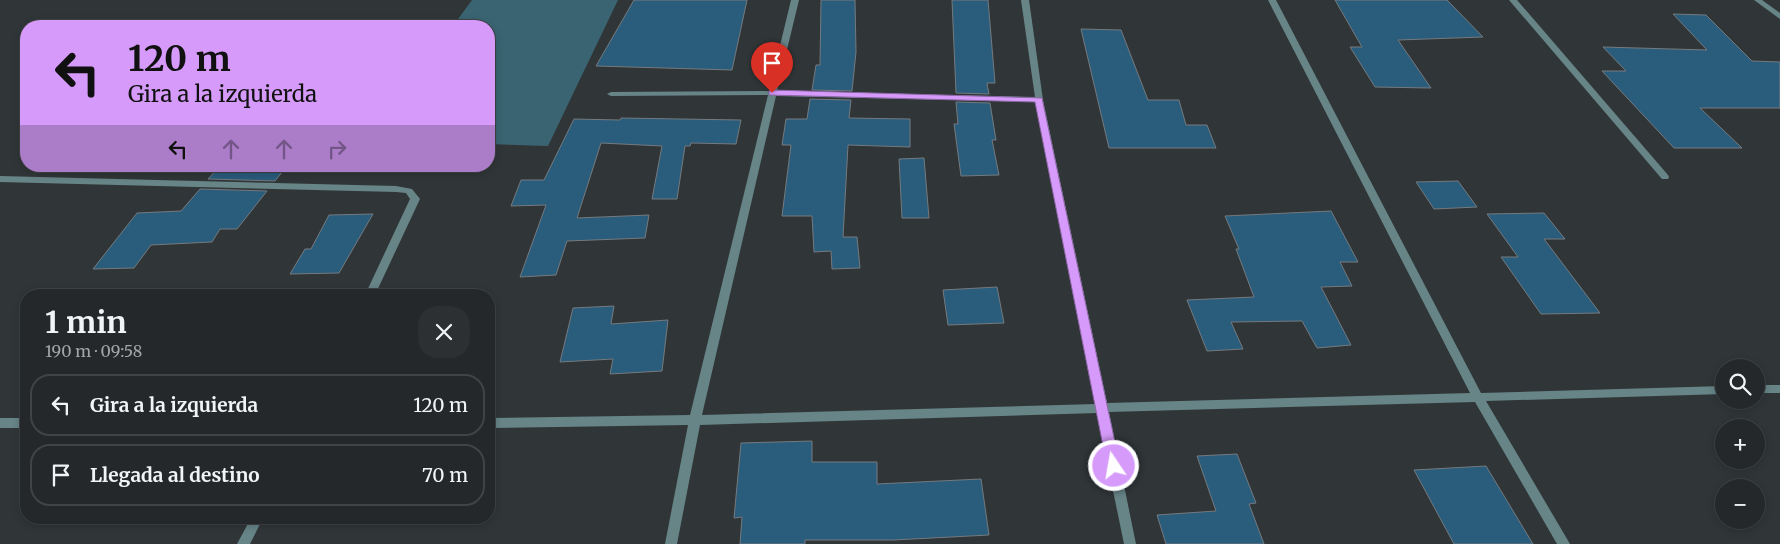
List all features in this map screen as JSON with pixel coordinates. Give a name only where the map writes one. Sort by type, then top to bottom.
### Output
[{"type":"street","points":[[672,544],[695,420],[745,217],[772,93],[795,0]]},
{"type":"street","points":[[1025,0],[1039,100],[1130,544]]},
{"type":"street","points":[[1272,0],[1478,397],[1564,544]]},
{"type":"street","points":[[1513,0],[1665,177]]},
{"type":"street","points":[[1758,0],[1780,17]]},
{"type":"street","points":[[611,94],[772,93],[1039,100]]},
{"type":"street","points":[[0,180],[396,189],[409,191],[415,199],[373,289]]},
{"type":"street","points":[[1765,389],[1780,388]]},
{"type":"street","points":[[495,423],[695,420],[1715,390]]},
{"type":"street","points":[[0,423],[20,423]]},
{"type":"street","points":[[243,544],[255,524]]},
{"type":"shaded area","points":[[472,0],[618,0],[548,146],[495,144],[495,20],[457,20]]},
{"type":"building","points":[[634,0],[747,0],[732,70],[596,66]]},
{"type":"building","points":[[821,0],[855,0],[856,52],[852,91],[812,90],[816,65],[820,65]]},
{"type":"building","points":[[952,0],[988,0],[995,83],[987,83],[989,94],[956,93]]},
{"type":"building","points":[[1335,0],[1447,0],[1483,37],[1398,40],[1431,88],[1375,87],[1350,47],[1362,47]]},
{"type":"building","points":[[1673,14],[1706,15],[1752,61],[1780,62],[1780,108],[1700,108],[1742,148],[1674,148],[1602,71],[1626,71],[1603,47],[1707,50]]},
{"type":"building","points":[[1081,29],[1121,30],[1148,100],[1179,100],[1186,125],[1207,125],[1216,148],[1109,148]]},
{"type":"building","points":[[810,99],[851,100],[849,118],[910,119],[910,147],[848,145],[843,237],[857,237],[860,268],[832,269],[831,251],[814,252],[812,216],[782,216],[791,145],[782,145],[786,119],[807,119]]},
{"type":"building","points":[[956,102],[990,103],[996,140],[992,140],[999,175],[961,176],[954,124],[958,124]]},
{"type":"building","points":[[621,118],[741,120],[736,144],[691,143],[690,146],[685,146],[677,199],[652,199],[662,146],[601,143],[577,218],[649,215],[645,238],[567,241],[556,275],[520,277],[546,205],[511,206],[521,180],[544,180],[574,119],[620,120]]},
{"type":"building","points":[[924,158],[929,218],[902,218],[899,159]]},
{"type":"building","points":[[214,172],[282,172],[275,181],[208,179]]},
{"type":"building","points":[[1458,181],[1477,207],[1434,209],[1416,182]]},
{"type":"building","points":[[200,189],[267,191],[237,229],[220,229],[212,242],[151,245],[134,268],[93,269],[137,213],[181,211]]},
{"type":"building","points":[[1331,211],[1358,262],[1340,262],[1352,286],[1321,287],[1351,345],[1317,348],[1302,321],[1231,322],[1243,349],[1207,351],[1187,300],[1254,297],[1236,249],[1239,249],[1225,216]]},
{"type":"building","points":[[1544,213],[1565,239],[1544,239],[1600,313],[1541,314],[1501,257],[1518,257],[1487,214]]},
{"type":"building","points":[[373,214],[339,273],[290,274],[305,249],[311,249],[329,215]]},
{"type":"building","points":[[997,287],[1004,323],[948,325],[943,290]]},
{"type":"building","points":[[614,306],[611,324],[668,320],[662,371],[610,374],[613,359],[560,362],[573,308]]},
{"type":"building","points":[[812,441],[812,462],[877,462],[877,484],[981,479],[989,535],[894,540],[805,540],[805,544],[740,544],[742,517],[734,518],[741,443]]},
{"type":"building","points":[[1237,454],[1256,503],[1249,504],[1264,544],[1166,544],[1157,515],[1216,511],[1197,456]]},
{"type":"building","points":[[1486,466],[1533,544],[1454,544],[1414,470]]},
{"type":"route","points":[[772,93],[1039,100],[1114,466]]}]
